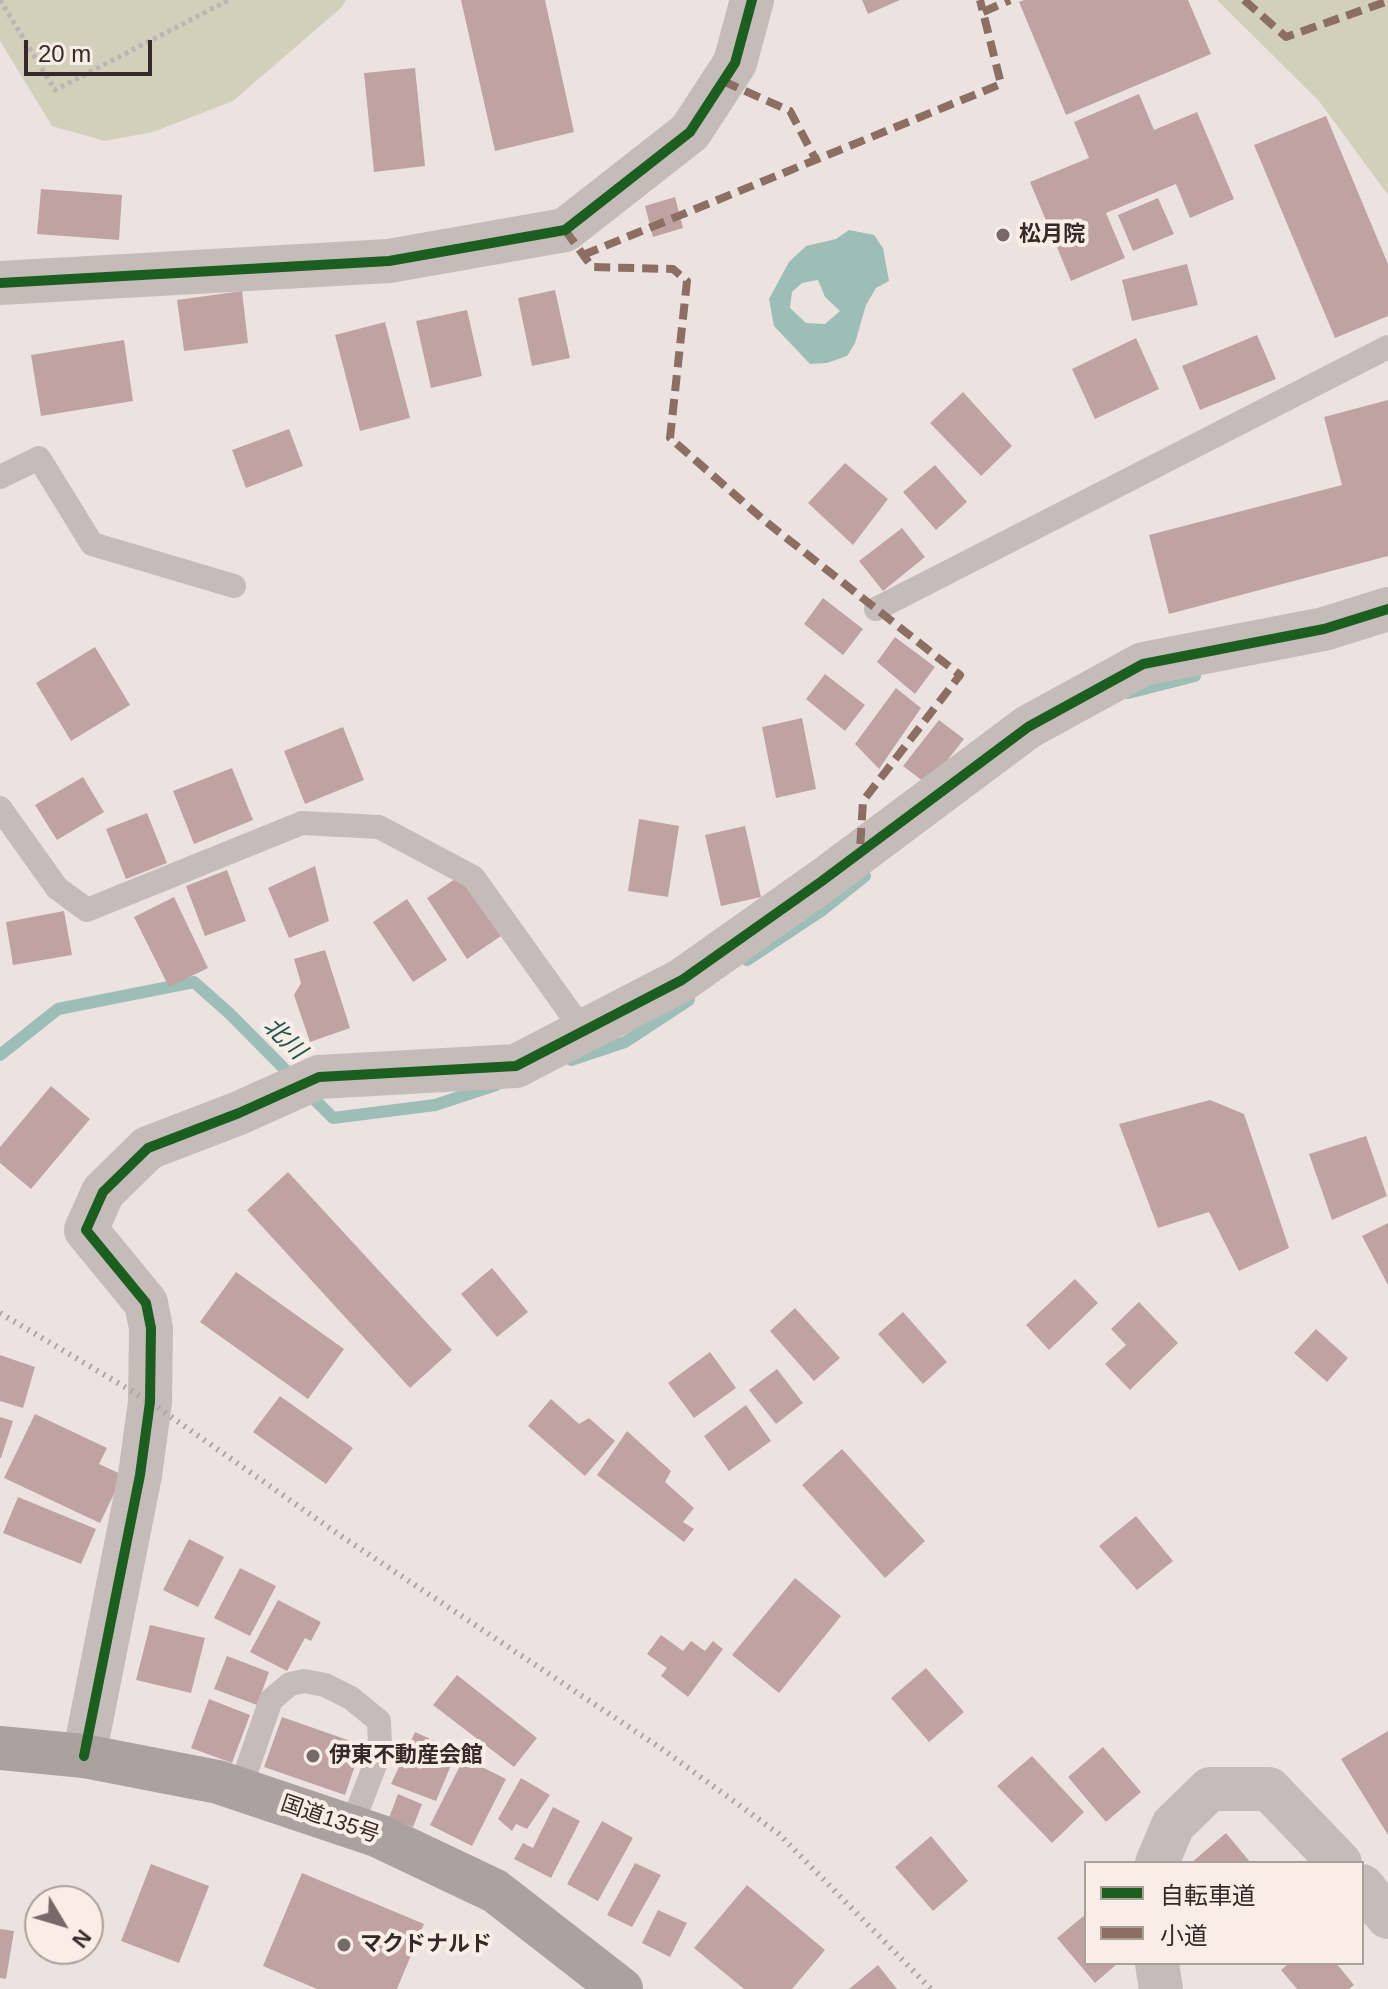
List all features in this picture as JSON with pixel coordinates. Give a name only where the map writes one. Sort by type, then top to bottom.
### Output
[{"type":"highway","name":"国道135号","points":[[0,1748],[84,1756],[218,1782],[379,1836],[495,1891],[621,1989]]},
{"type":"street","points":[[0,283],[389,261],[565,230],[690,132],[735,63],[752,0]]},
{"type":"street","points":[[84,1756],[140,1475],[150,1402],[151,1328],[146,1303],[86,1230],[103,1192],[148,1148],[239,1113],[319,1077],[516,1066],[682,980],[822,881],[1028,727],[1143,664],[1324,629],[1388,609]]},
{"type":"street","points":[[1158,1861],[1173,1825],[1210,1789],[1269,1789],[1338,1861]]},
{"type":"street","points":[[1364,1888],[1388,1917]]},
{"type":"street","points":[[1157,1965],[1161,1989]]},
{"type":"lane","points":[[876,609],[1388,347]]},
{"type":"lane","points":[[0,477],[39,458],[92,544],[234,586]]},
{"type":"lane","points":[[0,808],[57,888],[87,910],[302,823],[379,827],[473,877],[584,1032]]},
{"type":"lane","points":[[240,1789],[271,1700],[290,1684],[304,1681],[325,1685],[351,1698],[379,1721],[380,1745],[375,1765],[351,1827]]},
{"type":"path","points":[[0,0],[55,90],[229,0]]},
{"type":"shaded area","points":[[0,0],[346,0],[342,7],[233,101],[153,132],[105,141],[52,126],[0,41]]},
{"type":"shaded area","points":[[1217,0],[1388,0],[1388,195],[1319,101]]},
{"type":"water","points":[[849,230],[874,235],[883,248],[889,281],[876,288],[866,305],[855,343],[847,356],[827,363],[810,364],[774,326],[769,299],[789,262],[806,246],[836,239]],"holes":[[[818,280],[825,297],[840,311],[825,324],[806,323],[790,308],[792,292],[802,283]]]},
{"type":"building","points":[[461,0],[545,0],[574,132],[495,151]]},
{"type":"building","points":[[862,0],[900,0],[868,14]]},
{"type":"building","points":[[1188,0],[1211,54],[1066,115],[1019,2]]},
{"type":"building","points":[[415,68],[425,166],[374,172],[364,73]]},
{"type":"building","points":[[1139,94],[1154,130],[1197,112],[1234,199],[1190,218],[1176,184],[1106,213],[1125,258],[1071,281],[1030,182],[1089,158],[1074,122]]},
{"type":"building","points":[[1326,116],[1388,264],[1388,316],[1335,338],[1254,145]]},
{"type":"building","points":[[41,189],[122,195],[119,240],[37,234]]},
{"type":"building","points":[[675,197],[683,228],[653,237],[645,206]]},
{"type":"building","points":[[1158,198],[1174,234],[1133,251],[1118,215]]},
{"type":"building","points":[[1187,264],[1198,305],[1132,321],[1122,280]]},
{"type":"building","points":[[555,290],[570,358],[532,366],[518,298]]},
{"type":"building","points":[[242,291],[248,343],[184,351],[177,300]]},
{"type":"building","points":[[467,310],[482,376],[431,388],[416,321]]},
{"type":"building","points":[[385,322],[410,418],[360,431],[335,335]]},
{"type":"building","points":[[1257,335],[1276,379],[1200,410],[1182,366]]},
{"type":"building","points":[[1136,338],[1159,389],[1095,419],[1072,369]]},
{"type":"building","points":[[124,340],[133,401],[41,416],[31,355]]},
{"type":"building","points":[[963,392],[1012,446],[981,476],[930,423]]},
{"type":"building","points":[[1388,400],[1388,556],[1169,614],[1149,535],[1342,485],[1324,417]]},
{"type":"building","points":[[289,429],[303,466],[246,488],[232,450]]},
{"type":"building","points":[[845,463],[888,499],[853,545],[808,503]]},
{"type":"building","points":[[935,465],[967,502],[936,530],[903,492]]},
{"type":"building","points":[[902,528],[925,557],[883,591],[859,561]]},
{"type":"building","points":[[823,598],[863,629],[843,655],[804,624]]},
{"type":"building","points":[[895,637],[935,667],[915,694],[877,662]]},
{"type":"building","points":[[95,647],[130,705],[71,741],[36,683]]},
{"type":"building","points":[[825,674],[865,705],[845,731],[806,699]]},
{"type":"building","points":[[896,688],[921,708],[879,769],[855,744]]},
{"type":"building","points":[[802,718],[816,789],[776,798],[762,727]]},
{"type":"building","points":[[939,720],[964,739],[928,785],[903,766]]},
{"type":"building","points":[[343,727],[364,780],[305,804],[284,751]]},
{"type":"building","points":[[232,768],[253,820],[194,844],[173,791]]},
{"type":"building","points":[[83,777],[104,812],[57,840],[35,805]]},
{"type":"building","points":[[147,813],[167,863],[126,879],[106,829]]},
{"type":"building","points":[[639,819],[679,826],[668,897],[628,891]]},
{"type":"building","points":[[745,826],[761,897],[721,906],[705,835]]},
{"type":"building","points":[[315,866],[329,921],[289,938],[268,888]]},
{"type":"building","points":[[227,870],[246,921],[205,936],[186,886]]},
{"type":"building","points":[[461,875],[501,936],[467,959],[427,898]]},
{"type":"building","points":[[174,897],[208,968],[169,987],[134,917]]},
{"type":"building","points":[[407,899],[447,960],[413,982],[373,922]]},
{"type":"building","points":[[64,911],[72,955],[13,965],[6,922]]},
{"type":"building","points":[[325,950],[350,1028],[310,1042],[294,995],[301,983],[294,959]]},
{"type":"building","points":[[51,1086],[90,1119],[31,1189],[0,1163],[0,1147]]},
{"type":"building","points":[[1210,1100],[1244,1114],[1289,1248],[1239,1271],[1209,1212],[1158,1228],[1119,1124]]},
{"type":"building","points":[[1366,1136],[1387,1196],[1332,1220],[1309,1154]]},
{"type":"building","points":[[288,1172],[452,1350],[410,1388],[247,1210]]},
{"type":"building","points":[[1388,1223],[1388,1285],[1362,1236]]},
{"type":"building","points":[[492,1268],[528,1312],[497,1337],[461,1294]]},
{"type":"building","points":[[236,1272],[344,1349],[308,1399],[200,1322]]},
{"type":"building","points":[[1075,1279],[1098,1303],[1049,1350],[1026,1325]]},
{"type":"building","points":[[1139,1302],[1178,1343],[1130,1390],[1105,1364],[1126,1345],[1111,1329]]},
{"type":"building","points":[[795,1308],[840,1358],[814,1381],[770,1331]]},
{"type":"building","points":[[903,1312],[947,1362],[923,1384],[878,1334]]},
{"type":"building","points":[[1316,1329],[1348,1358],[1327,1382],[1294,1353]]},
{"type":"building","points":[[710,1352],[736,1388],[694,1418],[668,1383]]},
{"type":"building","points":[[0,1355],[35,1367],[23,1408],[0,1401]]},
{"type":"building","points":[[777,1369],[803,1403],[776,1424],[749,1390]]},
{"type":"building","points":[[280,1396],[353,1448],[326,1484],[253,1432]]},
{"type":"building","points":[[551,1399],[579,1424],[589,1418],[615,1441],[585,1476],[528,1426]]},
{"type":"building","points":[[746,1405],[771,1441],[729,1471],[704,1436]]},
{"type":"building","points":[[35,1414],[107,1448],[99,1464],[123,1475],[100,1523],[4,1478]]},
{"type":"building","points":[[0,1417],[13,1421],[1,1458],[0,1458]]},
{"type":"building","points":[[627,1431],[671,1471],[665,1482],[694,1508],[683,1522],[694,1529],[684,1542],[597,1475]]},
{"type":"building","points":[[842,1449],[925,1541],[885,1578],[802,1485]]},
{"type":"building","points":[[18,1497],[96,1529],[81,1564],[3,1533]]},
{"type":"building","points":[[1136,1516],[1173,1561],[1137,1590],[1099,1546]]},
{"type":"building","points":[[189,1539],[224,1557],[198,1607],[163,1590]]},
{"type":"building","points":[[240,1568],[276,1586],[250,1636],[214,1618]]},
{"type":"building","points":[[795,1578],[841,1616],[779,1693],[732,1655]]},
{"type":"building","points":[[278,1600],[321,1622],[311,1641],[305,1638],[287,1671],[250,1652]]},
{"type":"building","points":[[150,1625],[205,1638],[191,1693],[136,1680]]},
{"type":"building","points":[[661,1635],[683,1651],[691,1641],[705,1651],[713,1641],[723,1649],[688,1697],[661,1676],[667,1668],[647,1654]]},
{"type":"building","points":[[227,1656],[269,1672],[257,1705],[214,1689]]},
{"type":"building","points":[[926,1668],[964,1712],[929,1742],[891,1698]]},
{"type":"building","points":[[457,1675],[537,1738],[514,1767],[433,1705]]},
{"type":"building","points":[[209,1699],[250,1715],[232,1763],[191,1748]]},
{"type":"building","name":"伊東不動産会館","points":[[282,1717],[362,1745],[345,1795],[264,1767]]},
{"type":"building","points":[[1388,1731],[1388,1835],[1341,1759]]},
{"type":"building","points":[[415,1732],[457,1751],[436,1801],[391,1784]]},
{"type":"building","points":[[1103,1747],[1141,1792],[1106,1822],[1068,1777]]},
{"type":"building","points":[[1032,1756],[1084,1812],[1052,1843],[997,1786]]},
{"type":"building","points":[[464,1758],[506,1779],[472,1846],[430,1825]]},
{"type":"building","points":[[521,1778],[550,1795],[527,1829],[516,1824],[512,1831],[498,1819]]},
{"type":"building","points":[[398,1794],[422,1804],[413,1827],[389,1818]]},
{"type":"building","points":[[553,1807],[580,1821],[551,1878],[514,1859],[523,1843],[533,1848]]},
{"type":"building","points":[[602,1821],[633,1838],[598,1901],[567,1884]]},
{"type":"building","points":[[1226,1833],[1249,1861],[1193,1861]]},
{"type":"building","points":[[931,1836],[968,1881],[933,1911],[895,1867]]},
{"type":"building","points":[[635,1863],[661,1875],[632,1927],[607,1915]]},
{"type":"building","points":[[151,1864],[209,1886],[179,1963],[121,1941]]},
{"type":"building","name":"マクドナルド","points":[[302,1873],[424,1924],[397,1989],[317,1989],[263,1966]]},
{"type":"building","points":[[747,1885],[825,1950],[792,1989],[744,1989],[694,1948]]},
{"type":"building","points":[[658,1910],[687,1923],[670,1957],[642,1943]]},
{"type":"building","points":[[1084,1916],[1084,1965],[1116,1965],[1095,1983],[1057,1938]]},
{"type":"building","points":[[0,1929],[14,1931],[6,1979],[0,1978]]},
{"type":"building","points":[[878,1965],[897,1989],[849,1989]]},
{"type":"building","points":[[1287,1965],[1338,1965],[1354,1985],[1349,1989],[1297,1989],[1281,1970]]},
{"type":"waterway","name":"北川","points":[[1128,693],[1195,676]]},
{"type":"waterway","name":"北川","points":[[747,960],[821,911],[865,876]]},
{"type":"waterway","name":"北川","points":[[0,1055],[58,1009],[194,982],[333,1118],[435,1105],[496,1085]]},
{"type":"waterway","name":"北川","points":[[571,1060],[625,1042],[689,1000]]},
{"type":"railway","points":[[0,1313],[150,1402],[341,1536],[662,1749],[779,1834],[931,1989]]},
{"type":"marked path","points":[[583,255],[1001,84],[980,0]]},
{"type":"marked path","points":[[983,12],[1010,0]]},
{"type":"marked path","points":[[1244,0],[1286,37],[1388,1]]},
{"type":"marked path","points":[[723,81],[790,111],[816,160]]},
{"type":"marked path","points":[[565,230],[592,267],[673,269],[687,281],[670,438],[765,521],[960,675],[863,801],[860,850]]},
{"type":"cycle path","points":[[0,283],[389,261],[565,230],[690,132],[735,63],[752,0]]},
{"type":"cycle path","points":[[84,1756],[140,1475],[150,1402],[151,1328],[146,1303],[86,1230],[103,1192],[148,1148],[239,1113],[319,1077],[516,1066],[682,980],[822,881],[1028,727],[1143,664],[1324,629],[1388,609]]},
{"type":"place","name":"松月院","points":[[1003,235]]},
{"type":"place","name":"伊東不動産会館","points":[[313,1756]]},
{"type":"place","name":"マクドナルド","points":[[344,1945]]}]
